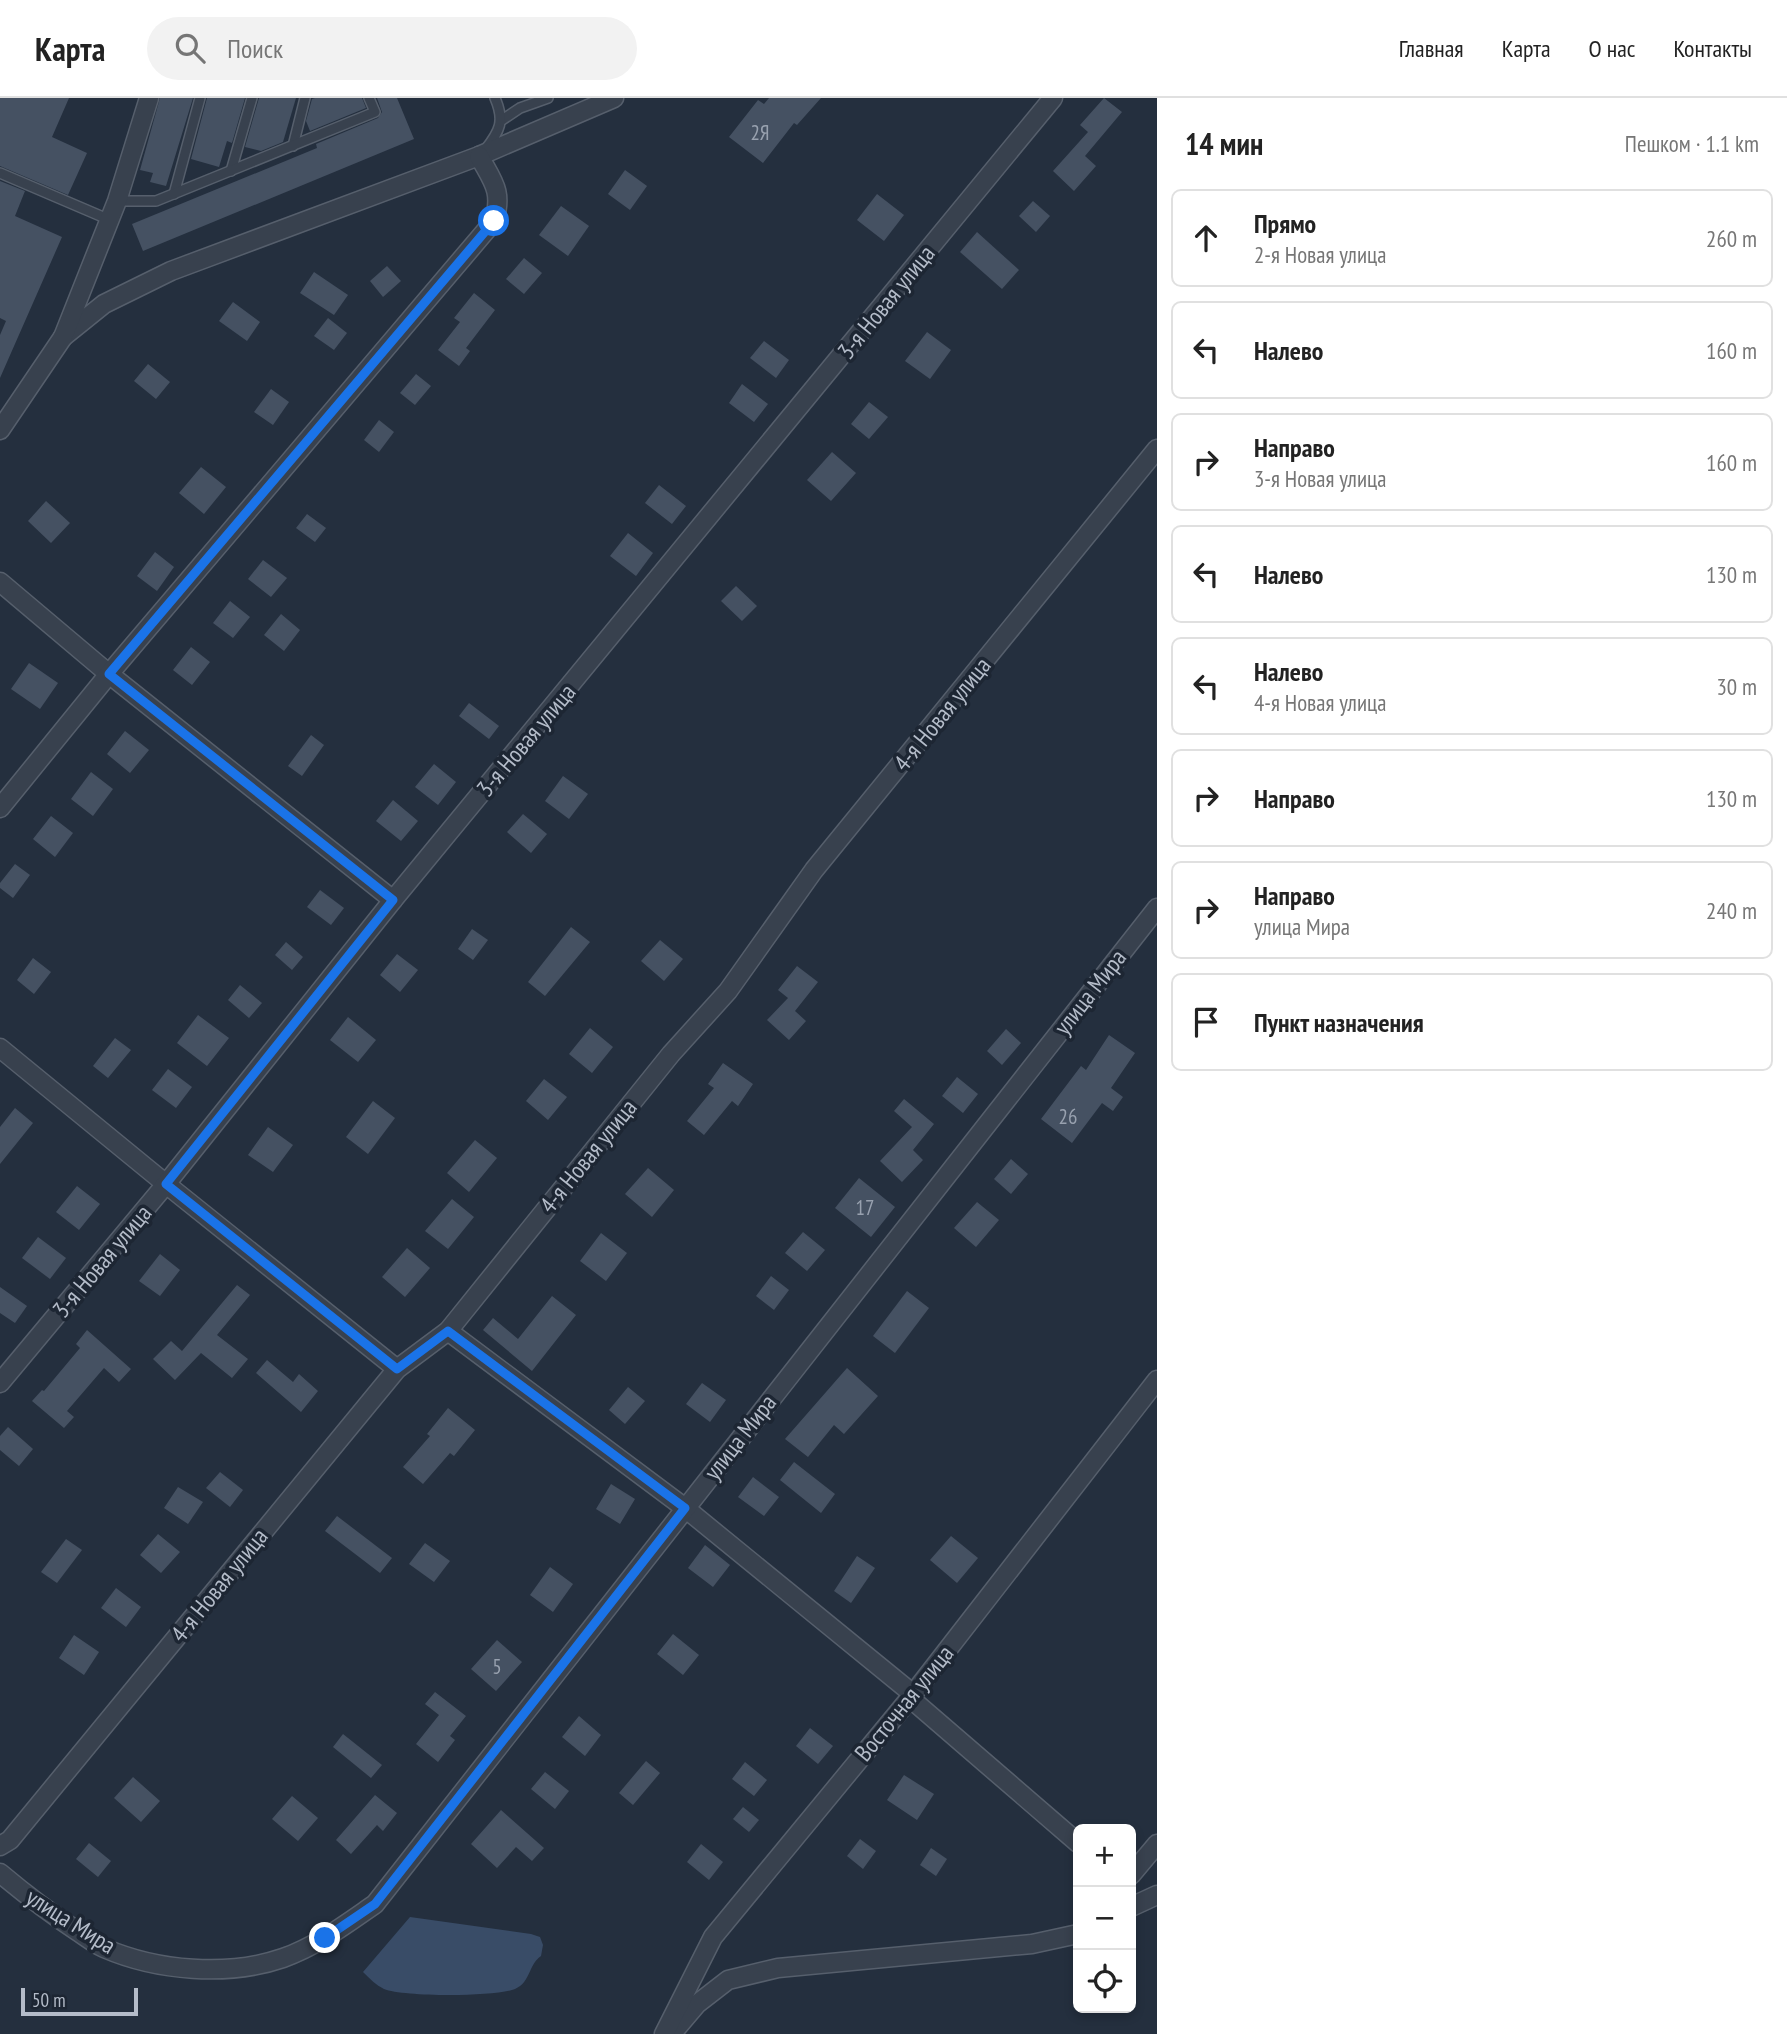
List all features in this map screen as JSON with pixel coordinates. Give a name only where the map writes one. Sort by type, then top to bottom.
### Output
[{"type":"street","points":[[0,430],[63,337],[117,201],[149,98]]},
{"type":"street","points":[[63,337],[104,304],[171,271],[479,156],[614,98]]},
{"type":"street","name":"3-я Новая улица","points":[[0,1383],[166,1184],[393,900],[1053,98]]},
{"type":"street","points":[[0,808],[109,674],[494,221],[499,203],[495,187],[479,156]]},
{"type":"street","name":"4-я Новая улица","points":[[0,1846],[10,1840],[397,1369],[448,1331],[671,1054],[728,991],[814,870],[1157,449]]},
{"type":"street","points":[[0,582],[109,674],[393,900]]},
{"type":"street","name":"улица Мира","points":[[0,1873],[46,1911],[102,1948],[148,1963],[206,1968],[241,1967],[282,1958],[325,1938],[375,1904],[1157,908]]},
{"type":"street","points":[[0,1048],[397,1369]]},
{"type":"street","points":[[448,1331],[685,1508],[912,1696],[1073,1839]]},
{"type":"street","name":"Восточная улица","points":[[664,2034],[713,1937],[912,1696],[1157,1380]]},
{"type":"street","points":[[1136,1869],[1157,1844]]},
{"type":"street","points":[[1136,1905],[1157,1895]]},
{"type":"street","points":[[671,2034],[697,2004],[728,1980],[778,1968],[1032,1944],[1073,1935]]},
{"type":"lane","points":[[174,194],[200,98]]},
{"type":"lane","points":[[231,171],[252,98]]},
{"type":"lane","points":[[293,145],[305,98]]},
{"type":"lane","points":[[117,201],[156,201],[231,171],[375,112],[369,98]]},
{"type":"lane","points":[[495,98],[502,120]]},
{"type":"lane","points":[[479,156],[494,138],[502,120],[520,108],[548,98]]},
{"type":"lane","points":[[0,173],[110,220]]},
{"type":"water","points":[[410,1917],[531,1934],[540,1937],[543,1945],[541,1956],[520,1986],[504,1992],[429,1995],[384,1989],[363,1972]]},
{"type":"building","points":[[0,98],[69,98],[52,137],[87,153],[68,195],[0,166]]},
{"type":"building","points":[[160,98],[193,98],[166,186],[150,182],[153,173],[140,170]]},
{"type":"building","points":[[207,98],[245,98],[232,143],[227,141],[219,167],[191,159]]},
{"type":"building","points":[[259,98],[296,98],[283,142],[261,151],[245,147]]},
{"type":"building","points":[[362,98],[366,108],[310,131],[306,121],[312,99]]},
{"type":"building","points":[[377,98],[397,98],[414,139],[143,251],[132,224],[317,148],[316,144],[378,118],[382,112]]},
{"type":"building","points":[[769,98],[821,98],[797,125],[794,123],[763,163],[729,137],[758,100],[764,104]]},
{"type":"building","points":[[1104,98],[1122,112],[1085,156],[1096,166],[1074,191],[1053,171],[1088,132],[1080,125]]},
{"type":"building","points":[[625,170],[647,186],[630,210],[608,194]]},
{"type":"building","points":[[0,181],[25,191],[15,216],[62,237],[0,378],[0,335],[6,321],[0,318]]},
{"type":"building","points":[[877,194],[904,215],[884,241],[857,220]]},
{"type":"building","points":[[1033,201],[1050,216],[1036,232],[1019,216]]},
{"type":"building","points":[[561,206],[589,226],[568,256],[539,235]]},
{"type":"building","points":[[977,232],[1019,270],[1002,289],[960,252]]},
{"type":"building","points":[[524,258],[542,273],[524,294],[506,279]]},
{"type":"building","points":[[387,266],[401,281],[383,297],[370,281]]},
{"type":"building","points":[[314,272],[348,295],[334,315],[300,293]]},
{"type":"building","points":[[474,293],[495,310],[466,348],[470,351],[459,366],[438,350],[460,322],[454,318]]},
{"type":"building","points":[[233,302],[260,322],[247,341],[219,321]]},
{"type":"building","points":[[328,318],[347,333],[334,350],[314,336]]},
{"type":"building","points":[[927,332],[951,350],[930,379],[905,361]]},
{"type":"building","points":[[764,341],[789,360],[776,378],[750,358]]},
{"type":"building","points":[[148,364],[170,382],[156,399],[134,381]]},
{"type":"building","points":[[416,374],[431,386],[415,405],[400,393]]},
{"type":"building","points":[[742,384],[768,404],[754,422],[729,403]]},
{"type":"building","points":[[271,389],[289,402],[273,425],[254,412]]},
{"type":"building","points":[[869,402],[888,417],[869,439],[851,424]]},
{"type":"building","points":[[379,420],[394,432],[379,452],[364,440]]},
{"type":"building","points":[[832,452],[856,473],[831,501],[807,480]]},
{"type":"building","points":[[201,467],[226,487],[204,514],[179,493]]},
{"type":"building","points":[[659,485],[686,506],[672,524],[645,503]]},
{"type":"building","points":[[46,501],[70,523],[51,543],[28,521]]},
{"type":"building","points":[[307,514],[326,528],[315,542],[296,528]]},
{"type":"building","points":[[628,533],[653,553],[636,576],[610,556]]},
{"type":"building","points":[[155,552],[174,567],[157,591],[137,576]]},
{"type":"building","points":[[263,560],[287,578],[271,597],[248,579]]},
{"type":"building","points":[[736,586],[757,606],[742,621],[721,601]]},
{"type":"building","points":[[230,601],[250,617],[233,638],[213,623]]},
{"type":"building","points":[[281,614],[300,630],[284,651],[264,635]]},
{"type":"building","points":[[191,647],[210,662],[192,685],[173,670]]},
{"type":"building","points":[[29,663],[58,683],[40,709],[11,689]]},
{"type":"building","points":[[469,703],[499,726],[489,739],[459,716]]},
{"type":"building","points":[[125,731],[149,750],[130,773],[107,754]]},
{"type":"building","points":[[311,735],[324,745],[302,776],[288,766]]},
{"type":"building","points":[[434,764],[456,782],[438,805],[415,787]]},
{"type":"building","points":[[91,772],[113,789],[93,816],[71,799]]},
{"type":"building","points":[[563,776],[588,794],[569,819],[545,801]]},
{"type":"building","points":[[393,800],[418,821],[401,841],[376,821]]},
{"type":"building","points":[[523,814],[547,834],[531,853],[507,832]]},
{"type":"building","points":[[51,816],[73,833],[55,857],[33,839]]},
{"type":"building","points":[[15,864],[30,875],[13,898],[0,888],[0,883]]},
{"type":"building","points":[[320,890],[344,908],[331,925],[307,907]]},
{"type":"building","points":[[571,927],[590,942],[545,996],[528,982]]},
{"type":"building","points":[[472,929],[488,940],[473,960],[458,949]]},
{"type":"building","points":[[660,940],[683,959],[664,981],[641,961]]},
{"type":"building","points":[[286,942],[303,957],[292,970],[275,955]]},
{"type":"building","points":[[397,954],[418,970],[400,992],[380,975]]},
{"type":"building","points":[[33,958],[51,972],[34,994],[17,980]]},
{"type":"building","points":[[797,966],[818,982],[795,1011],[806,1021],[789,1040],[767,1020],[788,998],[778,990]]},
{"type":"building","points":[[240,985],[262,1003],[249,1018],[228,1000]]},
{"type":"building","points":[[198,1015],[229,1038],[207,1066],[177,1043]]},
{"type":"building","points":[[348,1017],[376,1040],[358,1062],[330,1040]]},
{"type":"building","points":[[590,1028],[613,1047],[592,1073],[569,1054]]},
{"type":"building","points":[[1006,1029],[1021,1043],[1002,1065],[987,1051]]},
{"type":"building","points":[[1109,1035],[1135,1053],[1111,1088],[1123,1097],[1113,1111],[1102,1103],[1072,1143],[1041,1119],[1081,1066],[1086,1070]]},
{"type":"building","points":[[115,1038],[131,1050],[108,1078],[93,1066]]},
{"type":"building","points":[[723,1063],[753,1084],[738,1106],[732,1101],[704,1135],[687,1121],[714,1088],[708,1084]]},
{"type":"building","points":[[168,1069],[192,1087],[176,1108],[152,1090]]},
{"type":"building","points":[[957,1077],[978,1094],[963,1113],[942,1096]]},
{"type":"building","points":[[544,1079],[567,1097],[548,1120],[526,1101]]},
{"type":"building","points":[[904,1099],[934,1124],[913,1150],[923,1160],[902,1182],[880,1161],[912,1127],[894,1111]]},
{"type":"building","points":[[373,1101],[395,1118],[368,1154],[346,1137]]},
{"type":"building","points":[[15,1108],[33,1123],[0,1164],[0,1127]]},
{"type":"building","points":[[268,1127],[293,1145],[273,1172],[248,1155]]},
{"type":"building","points":[[475,1140],[497,1158],[469,1192],[447,1173]]},
{"type":"building","points":[[1011,1159],[1028,1174],[1011,1194],[994,1179]]},
{"type":"building","points":[[648,1168],[674,1190],[652,1217],[625,1194]]},
{"type":"building","points":[[859,1178],[895,1207],[871,1237],[835,1208]]},
{"type":"building","points":[[77,1186],[100,1204],[79,1230],[56,1212]]},
{"type":"building","points":[[452,1199],[474,1217],[448,1249],[425,1231]]},
{"type":"building","points":[[977,1202],[999,1220],[976,1247],[954,1228]]},
{"type":"building","points":[[803,1232],[825,1250],[807,1271],[785,1253]]},
{"type":"building","points":[[601,1233],[627,1253],[606,1281],[580,1261]]},
{"type":"building","points":[[38,1237],[66,1258],[50,1279],[22,1258]]},
{"type":"building","points":[[407,1248],[430,1268],[405,1297],[382,1277]]},
{"type":"building","points":[[160,1254],[180,1270],[160,1296],[139,1281]]},
{"type":"building","points":[[771,1276],[789,1290],[774,1310],[756,1296]]},
{"type":"building","points":[[237,1285],[250,1295],[217,1335],[248,1359],[232,1378],[201,1353],[175,1380],[153,1359],[171,1341],[182,1351]]},
{"type":"building","points":[[0,1287],[27,1306],[15,1323],[0,1313]]},
{"type":"building","points":[[907,1291],[929,1308],[895,1353],[873,1336]]},
{"type":"building","points":[[552,1296],[576,1315],[532,1371],[483,1330],[493,1318],[518,1339]]},
{"type":"building","points":[[87,1330],[131,1369],[119,1382],[104,1368],[67,1411],[74,1417],[64,1428],[32,1401],[44,1391],[80,1348],[76,1344]]},
{"type":"building","points":[[267,1360],[293,1382],[299,1374],[318,1391],[301,1412],[256,1373]]},
{"type":"building","points":[[847,1368],[878,1396],[844,1434],[834,1425],[808,1457],[785,1439]]},
{"type":"building","points":[[702,1383],[726,1400],[710,1422],[686,1404]]},
{"type":"building","points":[[628,1387],[645,1401],[625,1424],[609,1410]]},
{"type":"building","points":[[448,1408],[475,1430],[454,1456],[450,1453],[423,1484],[403,1467],[430,1436],[427,1434]]},
{"type":"building","points":[[8,1427],[33,1449],[19,1466],[0,1450],[0,1436]]},
{"type":"building","points":[[794,1462],[835,1494],[821,1513],[780,1480]]},
{"type":"building","points":[[220,1472],[243,1490],[230,1507],[206,1488]]},
{"type":"building","points":[[753,1477],[779,1497],[764,1516],[738,1497]]},
{"type":"building","points":[[611,1484],[635,1499],[620,1524],[596,1509]]},
{"type":"building","points":[[178,1487],[203,1502],[188,1524],[164,1508]]},
{"type":"building","points":[[337,1516],[392,1558],[380,1573],[325,1531]]},
{"type":"building","points":[[158,1534],[180,1552],[161,1573],[140,1555]]},
{"type":"building","points":[[951,1536],[978,1558],[957,1583],[930,1560]]},
{"type":"building","points":[[66,1539],[82,1550],[57,1583],[41,1572]]},
{"type":"building","points":[[425,1543],[450,1561],[434,1582],[409,1564]]},
{"type":"building","points":[[705,1545],[730,1565],[713,1587],[688,1568]]},
{"type":"building","points":[[857,1556],[875,1568],[851,1603],[834,1591]]},
{"type":"building","points":[[550,1567],[573,1584],[553,1612],[530,1595]]},
{"type":"building","points":[[116,1588],[141,1607],[126,1627],[101,1608]]},
{"type":"building","points":[[673,1634],[699,1655],[683,1675],[657,1654]]},
{"type":"building","points":[[74,1635],[99,1652],[84,1675],[59,1658]]},
{"type":"building","points":[[497,1640],[522,1662],[496,1691],[471,1669]]},
{"type":"building","points":[[435,1692],[466,1716],[450,1736],[455,1740],[438,1762],[416,1744],[439,1715],[425,1704]]},
{"type":"building","points":[[579,1716],[601,1735],[585,1756],[562,1737]]},
{"type":"building","points":[[810,1728],[833,1746],[818,1764],[796,1746]]},
{"type":"building","points":[[343,1734],[382,1765],[371,1778],[333,1747]]},
{"type":"building","points":[[646,1761],[660,1773],[633,1805],[619,1793]]},
{"type":"building","points":[[745,1762],[767,1780],[754,1796],[732,1779]]},
{"type":"building","points":[[545,1772],[569,1791],[555,1809],[531,1789]]},
{"type":"building","points":[[904,1775],[934,1794],[917,1820],[887,1800]]},
{"type":"building","points":[[133,1777],[160,1801],[141,1822],[114,1798]]},
{"type":"building","points":[[375,1795],[397,1813],[383,1831],[377,1825],[351,1854],[336,1840]]},
{"type":"building","points":[[292,1796],[318,1818],[298,1841],[272,1819]]},
{"type":"building","points":[[743,1807],[759,1820],[749,1832],[733,1819]]},
{"type":"building","points":[[501,1810],[544,1848],[532,1861],[516,1847],[497,1868],[471,1844]]},
{"type":"building","points":[[860,1839],[876,1851],[863,1869],[847,1856]]},
{"type":"building","points":[[89,1843],[111,1861],[98,1877],[76,1859]]},
{"type":"building","points":[[701,1844],[723,1862],[709,1880],[687,1862]]},
{"type":"building","points":[[931,1848],[947,1859],[936,1876],[920,1865]]},
{"type":"route","points":[[325,1938],[375,1904],[685,1508],[448,1331],[397,1369],[166,1184],[393,900],[109,674],[494,221]]}]
